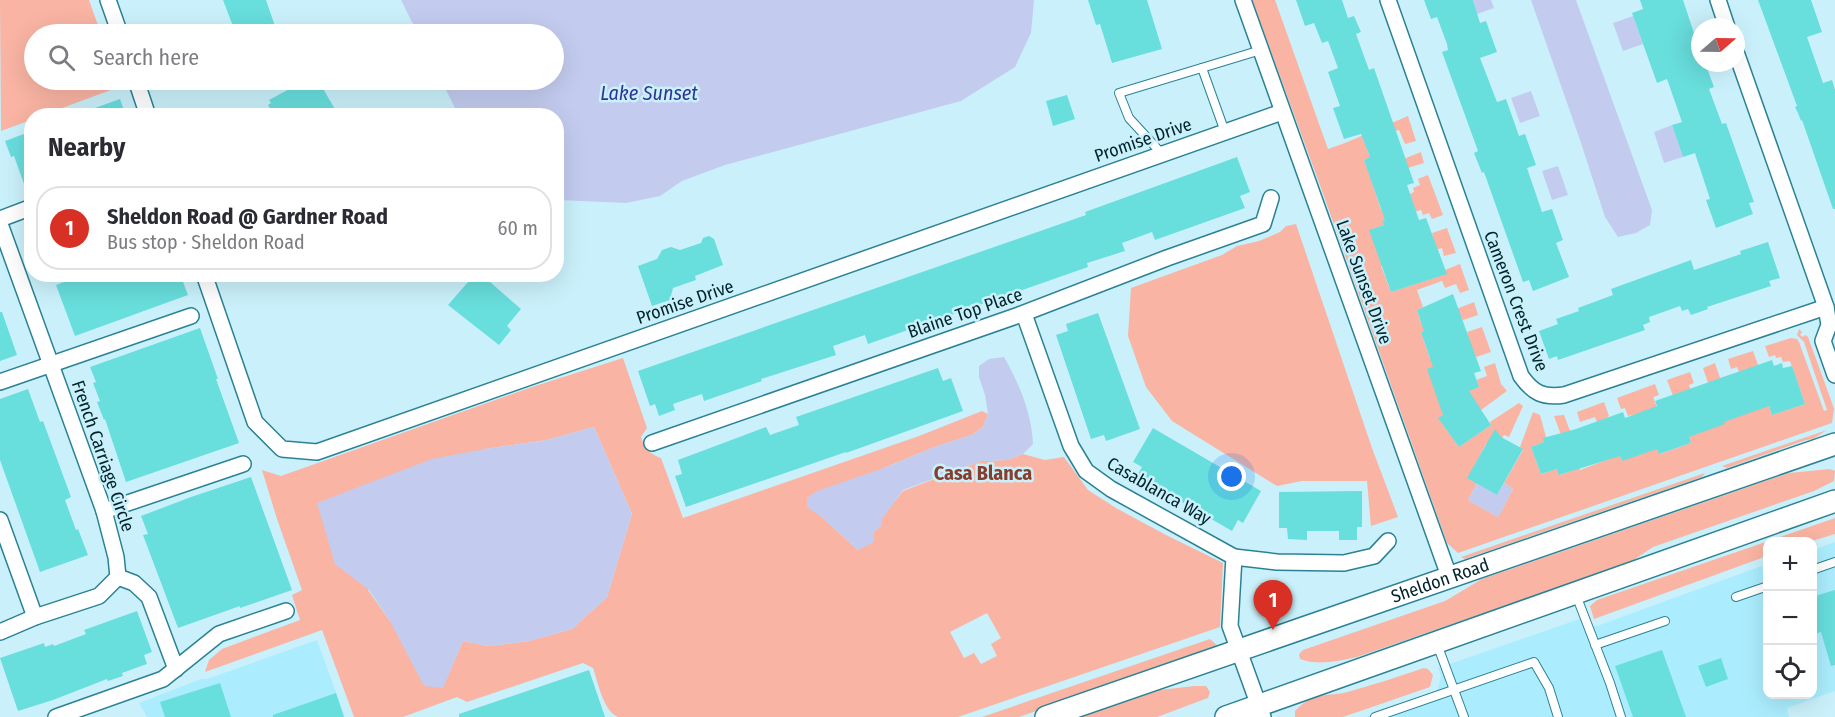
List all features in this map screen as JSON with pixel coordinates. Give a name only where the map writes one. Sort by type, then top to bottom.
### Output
[{"type":"main road","name":"Sheldon Road","points":[[1046,717],[1835,444]]},
{"type":"main road","points":[[1226,717],[1261,711],[1437,642],[1835,501]]},
{"type":"street","points":[[108,0],[116,24]]},
{"type":"street","name":"Lake Sunset Drive","points":[[1243,0],[1449,576]]},
{"type":"street","name":"Cameron Crest Drive","points":[[1388,0],[1521,376],[1529,388],[1542,395],[1553,397],[1564,395],[1826,308]]},
{"type":"street","points":[[1718,0],[1724,18]]},
{"type":"street","points":[[1743,72],[1826,308],[1832,328],[1823,341],[1835,375]]},
{"type":"street","points":[[139,90],[145,108]]},
{"type":"street","name":"Promise Drive","points":[[207,282],[255,422],[282,448],[317,452],[1282,112]]},
{"type":"street","name":"Blaine Top Place","points":[[652,443],[1024,314],[1160,260],[1263,224],[1271,198]]},
{"type":"street","points":[[0,219],[24,210]]},
{"type":"street","name":"French Carriage Circle","points":[[0,224],[104,511],[116,556],[118,577]]},
{"type":"street","name":"Casablanca Way","points":[[1024,314],[1071,446],[1086,471],[1111,489],[1234,557],[1277,562],[1344,563],[1374,556],[1388,541]]},
{"type":"street","points":[[0,382],[191,316]]},
{"type":"street","points":[[104,511],[243,464]]},
{"type":"street","points":[[0,520],[35,617]]},
{"type":"street","points":[[1234,557],[1230,626],[1261,711]]},
{"type":"street","points":[[0,632],[35,617],[99,596],[118,577],[134,583],[149,597],[176,669]]},
{"type":"street","points":[[56,717],[163,679],[219,634],[286,611]]},
{"type":"lane","points":[[1162,154],[1129,118],[1119,93],[1261,50]]},
{"type":"lane","points":[[1202,68],[1225,132]]},
{"type":"lane","points":[[1817,568],[1835,562]]},
{"type":"lane","points":[[1736,597],[1763,587]]},
{"type":"lane","points":[[1576,593],[1621,717]]},
{"type":"lane","points":[[1595,645],[1665,621]]},
{"type":"lane","points":[[1437,642],[1464,717]]},
{"type":"lane","points":[[1375,717],[1534,662],[1549,688],[1558,717]]},
{"type":"shaded area","points":[[0,0],[89,0],[97,24],[24,24],[24,90],[111,90],[62,108],[24,108],[24,123],[1,131]]},
{"type":"shaded area","points":[[1252,0],[1275,0],[1328,149],[1408,116],[1416,141],[1405,144],[1399,130],[1363,139],[1370,157],[1364,160],[1369,173],[1421,152],[1424,163],[1371,179],[1381,210],[1414,192],[1413,188],[1420,185],[1418,179],[1428,175],[1443,215],[1432,219],[1429,213],[1423,215],[1421,210],[1382,221],[1384,225],[1370,230],[1433,236],[1432,233],[1447,228],[1456,253],[1444,256],[1442,248],[1381,266],[1391,292],[1446,274],[1445,270],[1460,264],[1469,290],[1460,293],[1456,284],[1445,288],[1442,281],[1417,290],[1423,307],[1417,310],[1421,323],[1474,302],[1478,315],[1463,320],[1461,317],[1421,332],[1430,359],[1468,335],[1467,332],[1482,327],[1491,352],[1476,357],[1474,353],[1439,401],[1479,387],[1476,380],[1487,376],[1484,367],[1495,363],[1501,384],[1507,391],[1481,410],[1439,419],[1459,447],[1491,425],[1490,422],[1519,403],[1523,406],[1509,437],[1504,435],[1499,443],[1486,444],[1468,478],[1477,483],[1468,500],[1498,517],[1513,489],[1504,483],[1523,450],[1520,447],[1533,412],[1540,415],[1546,437],[1544,442],[1531,447],[1541,474],[1557,469],[1560,475],[1574,470],[1554,416],[1564,415],[1570,431],[1567,433],[1580,470],[1612,458],[1595,417],[1580,422],[1577,412],[1604,402],[1622,461],[1637,414],[1628,416],[1625,408],[1621,409],[1617,398],[1655,384],[1659,395],[1653,397],[1657,408],[1660,454],[1691,443],[1667,380],[1690,372],[1694,383],[1689,385],[1692,394],[1708,383],[1703,368],[1715,363],[1720,378],[1739,372],[1737,367],[1731,369],[1728,359],[1753,351],[1758,365],[1755,367],[1772,415],[1805,404],[1790,361],[1783,362],[1781,357],[1776,358],[1775,355],[1769,357],[1765,346],[1791,338],[1799,342],[1824,411],[1827,410],[1804,342],[1797,335],[1799,329],[1802,332],[1800,335],[1808,337],[1831,400],[1834,409],[1832,423],[1458,553],[1447,543]]},
{"type":"shaded area","points":[[1296,224],[1372,448],[1398,517],[1371,526],[1367,481],[1302,481],[1277,486],[1172,421],[1146,387],[1128,336],[1131,288],[1222,255],[1237,246],[1259,241],[1280,232],[1286,226]]},
{"type":"shaded area","points":[[623,358],[647,428],[641,437],[646,448],[661,458],[683,518],[919,436],[982,411],[988,414],[983,427],[972,435],[932,448],[884,468],[813,509],[858,550],[882,525],[881,519],[903,491],[981,461],[1007,460],[1023,454],[1045,460],[1064,457],[1088,490],[1116,508],[1223,563],[1220,627],[958,717],[618,717],[608,709],[593,668],[583,663],[467,702],[457,697],[403,717],[354,717],[322,630],[205,672],[209,660],[222,649],[300,620],[292,595],[302,590],[262,470],[281,476],[532,387]],"holes":[[[594,427],[632,514],[607,597],[572,629],[529,641],[489,646],[463,641],[443,687],[368,590],[485,449],[547,440]],[[987,613],[1001,638],[991,644],[997,656],[981,664],[974,653],[964,658],[950,632]]]},
{"type":"shaded area","points":[[1827,430],[1813,439],[1727,468],[1722,466]]},
{"type":"shaded area","points":[[1830,469],[1835,471],[1834,481],[1814,491],[1653,547],[1629,563],[1357,657],[1321,662],[1300,659],[1299,654],[1303,650],[1445,601],[1482,579],[1789,473]]},
{"type":"shaded area","points":[[1705,473],[1702,477],[1465,559],[1461,557]]},
{"type":"shaded area","points":[[1835,518],[1835,534],[1817,539],[1817,537],[1780,537]]},
{"type":"shaded area","points":[[1835,542],[1835,691],[1817,697],[1817,591],[1817,549]]},
{"type":"shaded area","points":[[1763,543],[1763,557],[1594,619],[1590,606],[1597,600]]},
{"type":"shaded area","points":[[1763,565],[1763,699],[1812,699],[1787,708],[1789,717],[1366,717],[1435,693],[1441,676],[1438,668],[1585,617],[1592,626]]},
{"type":"shaded area","points":[[1210,639],[1219,647],[1019,717],[982,717]]},
{"type":"shaded area","points":[[317,640],[345,717],[147,717],[139,703],[201,679],[207,679]]},
{"type":"shaded area","points":[[1424,668],[1433,675],[1430,687],[1343,717],[1295,717],[1295,711],[1310,699],[1351,691]]},
{"type":"shaded area","points":[[1206,686],[1210,692],[1208,698],[1157,717],[1081,717],[1160,690]]},
{"type":"water","name":"Lake Sunset","points":[[401,0],[1034,0],[1031,33],[1015,67],[961,101],[725,165],[682,181],[660,196],[626,203],[564,200],[564,108],[455,108],[446,90],[564,90],[564,24],[413,24]]},
{"type":"water","points":[[1473,0],[1491,0],[1494,8],[1477,14]]},
{"type":"water","points":[[1531,0],[1576,0],[1652,210],[1650,225],[1636,233],[1618,237],[1605,217]]},
{"type":"water","points":[[1633,16],[1643,44],[1623,51],[1613,23]]},
{"type":"water","points":[[1531,91],[1540,116],[1520,123],[1511,98]]},
{"type":"water","points":[[1672,125],[1683,157],[1664,163],[1654,132]]},
{"type":"water","points":[[1558,166],[1568,195],[1552,200],[1542,171]]},
{"type":"water","points":[[1004,357],[1020,388],[1030,421],[1033,444],[1023,454],[1007,460],[981,461],[903,490],[882,519],[882,525],[874,532],[874,542],[858,550],[807,507],[807,498],[817,491],[972,435],[983,427],[988,414],[979,377],[979,366],[989,359]]},
{"type":"water","points":[[594,427],[632,514],[607,597],[572,629],[529,641],[489,646],[463,641],[443,688],[424,686],[390,621],[369,590],[335,564],[317,503],[432,459],[547,440]]},
{"type":"water","points":[[1477,483],[1497,495],[1504,483],[1513,489],[1498,517],[1468,500]]},
{"type":"building","points":[[223,0],[266,0],[274,24],[232,24]]},
{"type":"building","points":[[1088,0],[1147,0],[1162,49],[1112,63],[1100,24],[1096,25]]},
{"type":"building","points":[[1296,0],[1342,0],[1348,18],[1354,16],[1361,32],[1356,34],[1369,70],[1374,68],[1414,183],[1407,185],[1419,220],[1426,218],[1447,274],[1391,292],[1369,230],[1384,225],[1382,221],[1385,220],[1364,160],[1370,157],[1361,134],[1344,139],[1333,108],[1340,106],[1328,72],[1338,68],[1328,41],[1322,43],[1314,23],[1305,26]]},
{"type":"building","points":[[1424,0],[1473,0],[1480,23],[1486,21],[1497,52],[1480,58],[1497,102],[1506,99],[1519,136],[1525,134],[1536,165],[1527,168],[1542,212],[1552,209],[1563,240],[1556,243],[1569,277],[1533,291],[1529,280],[1523,282],[1484,172],[1482,173],[1474,153],[1478,151],[1442,52],[1448,50],[1447,44],[1437,17],[1431,19]]},
{"type":"building","points":[[1640,0],[1683,0],[1691,24],[1691,72],[1708,72],[1714,87],[1709,89],[1722,124],[1726,123],[1754,202],[1749,203],[1753,214],[1716,228],[1706,200],[1710,199],[1695,153],[1683,157],[1672,125],[1682,122],[1667,79],[1657,83],[1632,13],[1643,9]]},
{"type":"building","points":[[1758,0],[1811,0],[1822,32],[1807,37],[1823,83],[1832,80],[1835,90],[1835,209],[1833,209],[1802,120],[1795,107],[1797,106]]},
{"type":"building","points":[[288,90],[324,90],[334,108],[270,108],[269,100]]},
{"type":"building","points":[[1067,95],[1075,119],[1053,126],[1046,101]]},
{"type":"building","points":[[120,99],[123,108],[95,108]]},
{"type":"building","points":[[24,134],[24,184],[14,156],[11,157],[5,141]]},
{"type":"building","points":[[1237,157],[1250,192],[1240,196],[1245,208],[1155,240],[1152,232],[1122,243],[1125,251],[1087,263],[1088,267],[868,344],[865,335],[833,346],[836,355],[761,379],[762,381],[704,401],[702,394],[673,404],[675,410],[659,416],[655,404],[650,406],[638,371],[1086,215],[1085,212]]},
{"type":"building","points":[[709,236],[714,239],[723,265],[695,276],[696,280],[673,288],[670,300],[652,306],[638,266],[657,259],[662,250],[671,247],[680,250],[701,243],[703,238]]},
{"type":"building","points":[[1768,242],[1780,278],[1769,281],[1771,286],[1707,307],[1708,309],[1691,315],[1688,309],[1682,311],[1680,306],[1649,317],[1650,322],[1643,325],[1645,330],[1558,360],[1557,356],[1549,359],[1539,331],[1558,324],[1556,319],[1579,311],[1578,308],[1613,295],[1611,289],[1691,260],[1694,270]]},
{"type":"building","points":[[64,282],[183,282],[188,295],[75,336],[56,285]]},
{"type":"building","points":[[468,282],[490,282],[521,309],[507,326],[511,330],[499,345],[448,305]]},
{"type":"building","points":[[1453,294],[1481,371],[1474,373],[1479,387],[1469,391],[1491,425],[1459,447],[1438,418],[1443,415],[1427,369],[1433,367],[1421,332],[1424,331],[1417,310]]},
{"type":"building","points":[[0,312],[2,312],[17,355],[0,361]]},
{"type":"building","points":[[1098,313],[1140,429],[1106,441],[1104,435],[1091,439],[1056,335],[1068,331],[1066,324]]},
{"type":"building","points":[[200,328],[239,443],[126,482],[97,402],[100,401],[90,367]]},
{"type":"building","points":[[1772,360],[1774,366],[1782,363],[1783,368],[1792,366],[1805,404],[1772,415],[1769,406],[1689,437],[1691,443],[1659,454],[1657,449],[1622,461],[1620,456],[1559,475],[1557,469],[1541,474],[1531,447],[1544,442],[1543,438],[1623,412],[1625,418],[1657,406],[1655,401]]},
{"type":"building","points":[[938,368],[943,381],[951,378],[963,411],[686,507],[675,476],[682,474],[678,460],[766,427],[770,435],[799,425],[796,417]]},
{"type":"building","points":[[28,389],[40,422],[43,421],[71,497],[65,500],[88,555],[40,572],[0,460],[0,399]]},
{"type":"building","points":[[1153,428],[1261,491],[1243,523],[1238,520],[1232,531],[1137,476],[1142,467],[1133,462]]},
{"type":"building","points":[[1495,429],[1501,437],[1523,449],[1497,495],[1467,478]]},
{"type":"building","points":[[251,477],[292,590],[178,628],[143,535],[148,534],[141,516]]},
{"type":"building","points":[[1362,491],[1362,527],[1357,527],[1357,540],[1339,540],[1339,531],[1307,531],[1307,540],[1288,539],[1287,528],[1279,528],[1279,492]]},
{"type":"building","points":[[1835,590],[1835,665],[1831,666],[1821,632],[1817,633],[1817,595]]},
{"type":"building","points":[[137,611],[152,652],[144,655],[147,664],[122,673],[123,676],[108,681],[107,679],[18,711],[0,658],[44,643],[45,647],[53,644],[54,646],[86,634],[84,630]]},
{"type":"building","points":[[1662,650],[1686,717],[1633,717],[1615,666]]},
{"type":"building","points":[[1721,658],[1728,679],[1706,687],[1698,666]]},
{"type":"building","points":[[589,670],[605,717],[459,717],[459,714]]},
{"type":"building","points":[[220,683],[231,717],[165,717],[160,702]]},
{"type":"building","points":[[336,693],[344,717],[273,717],[273,715]]},
{"type":"place","name":"Sheldon Road @ Gardner Road","points":[[1273,630]]},
{"type":"district","name":"Casa Blanca","points":[[983,473]]}]
